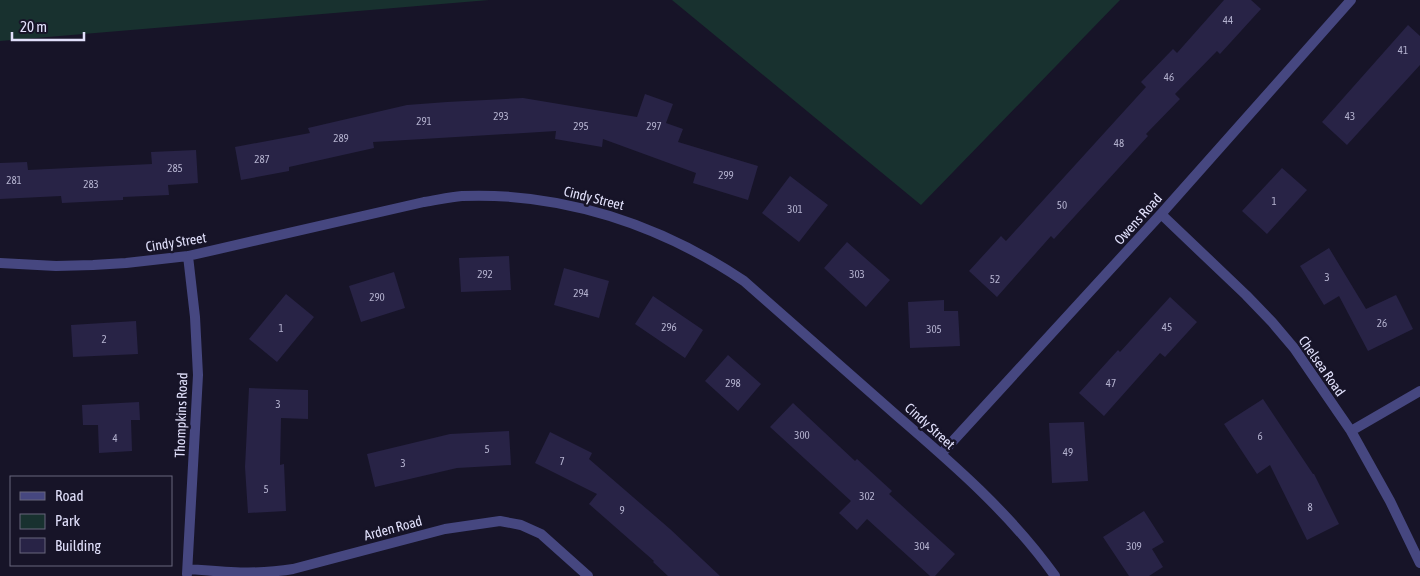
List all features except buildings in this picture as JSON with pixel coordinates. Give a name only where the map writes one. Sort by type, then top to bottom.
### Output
[{"type":"street","name":"Owens Road","points":[[941,454],[1161,214],[1351,0]]},
{"type":"street","name":"Cindy Street","points":[[0,263],[56,266],[126,264],[188,256],[424,202],[460,196],[526,198],[595,210],[625,220],[684,246],[744,281],[941,454],[1012,523],[1040,555],[1055,576]]},
{"type":"street","name":"Chelsea Road","points":[[1161,214],[1246,295],[1294,348],[1351,431],[1390,501],[1420,564]]},
{"type":"street","name":"Thompkins Road","points":[[187,573],[198,375],[188,256]]},
{"type":"street","points":[[1351,431],[1420,391]]},
{"type":"street","name":"Arden Road","points":[[187,573],[253,574],[293,569],[445,529],[500,521],[521,525],[541,534],[588,576]]},
{"type":"green space","points":[[0,0],[489,0],[0,41]]},
{"type":"green space","points":[[672,0],[1120,0],[921,205]]}]
